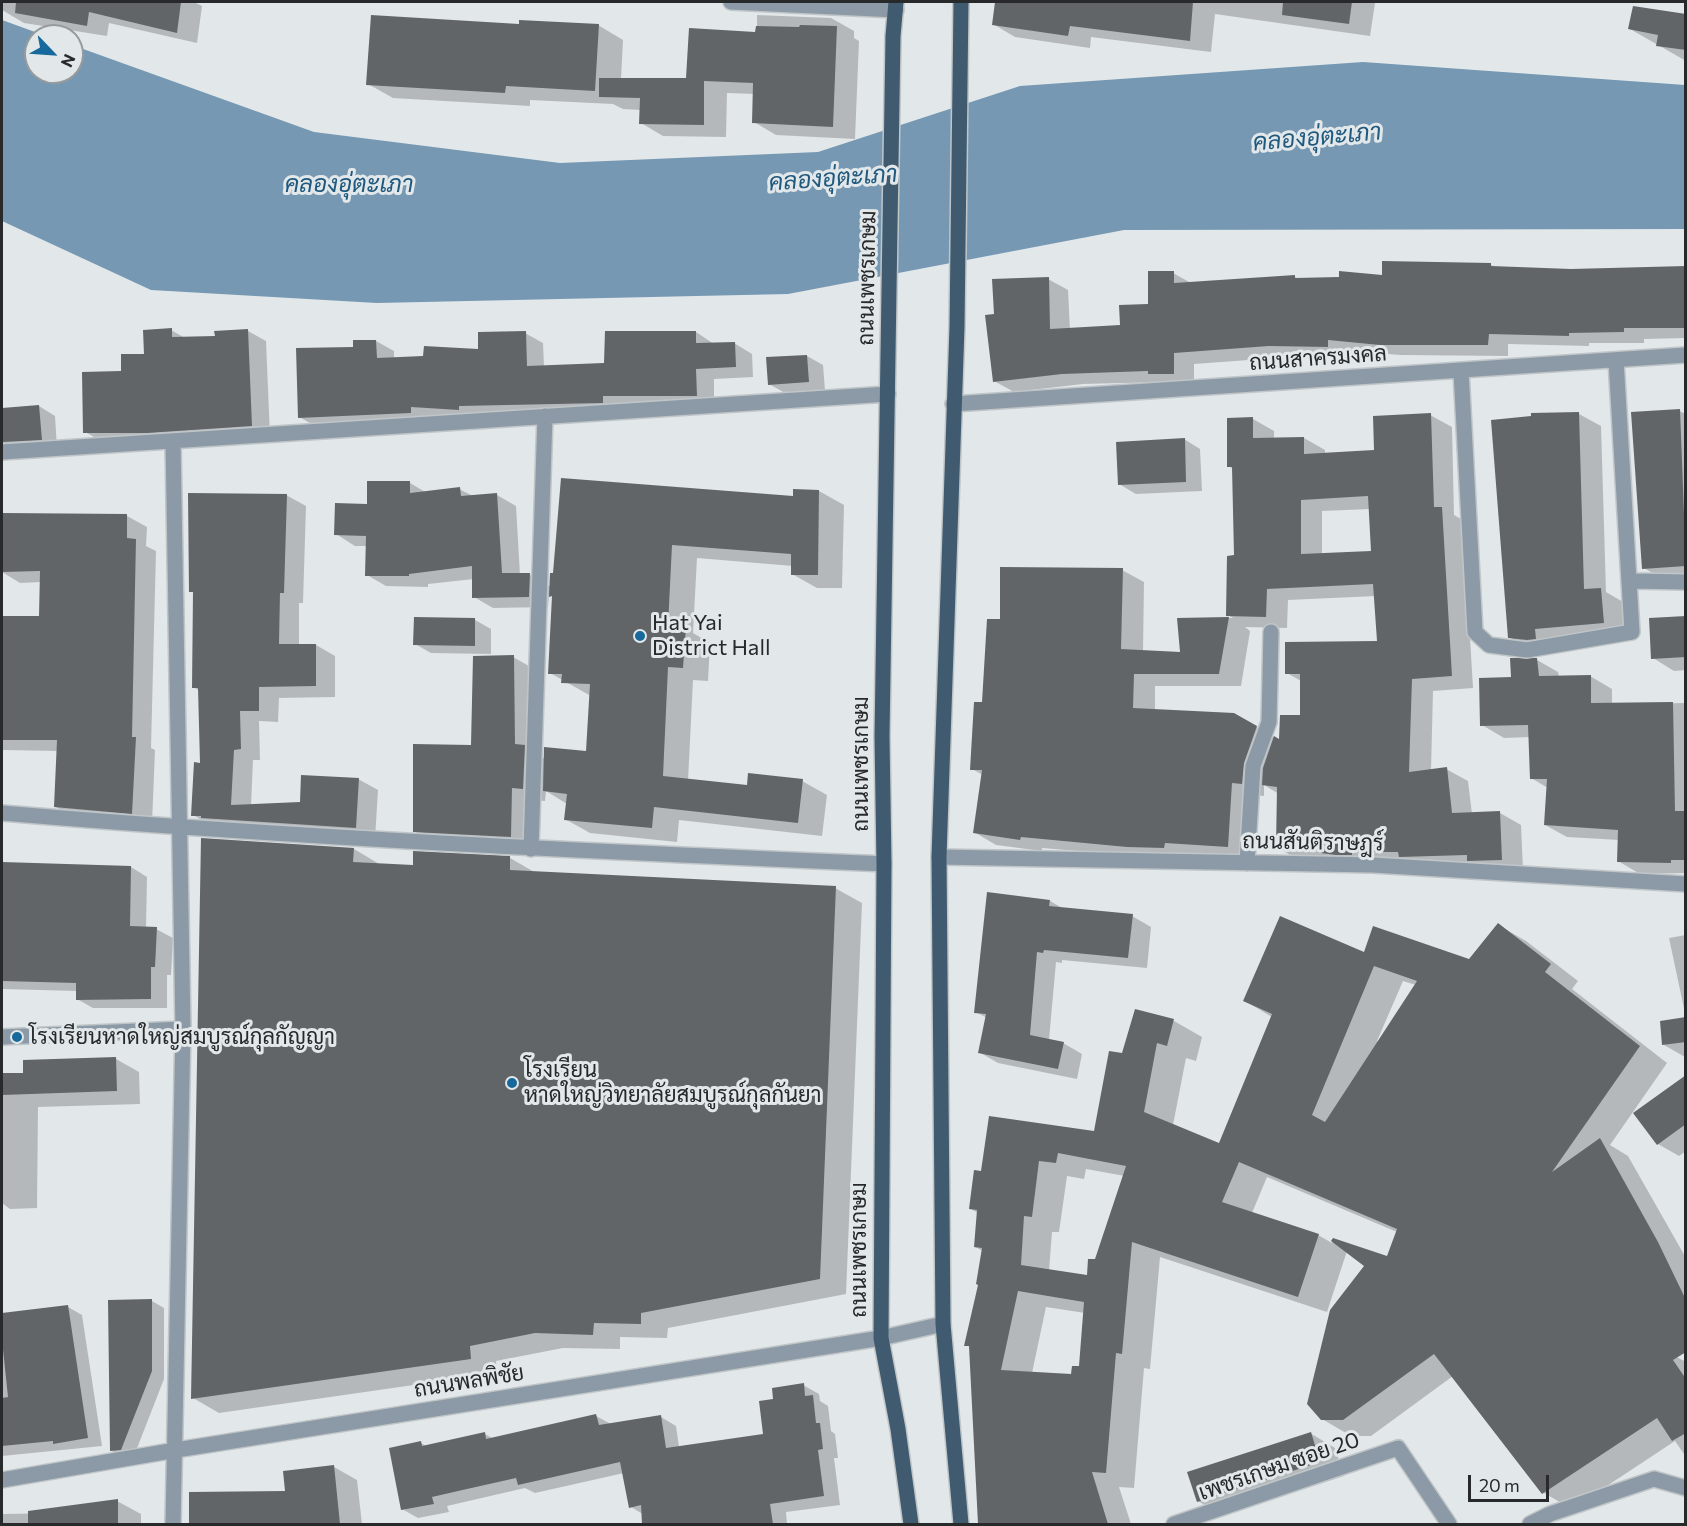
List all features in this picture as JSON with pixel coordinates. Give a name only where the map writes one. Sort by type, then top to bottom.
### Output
[{"type":"main road","points":[[961,2],[957,327],[939,857],[943,1324],[961,1524]]},
{"type":"main road","name":"ถนนเพชรเกษม","points":[[896,6],[893,36],[882,736],[884,864],[881,1338],[898,1429],[911,1524]]},
{"type":"street","points":[[730,2],[896,6]]},
{"type":"street","name":"ถนนสาครมงคล","points":[[953,404],[1686,355]]},
{"type":"street","points":[[1461,371],[1475,632],[1489,645],[1527,650],[1632,632],[1631,581],[1616,360]]},
{"type":"street","points":[[2,452],[888,394]]},
{"type":"street","points":[[531,849],[545,416]]},
{"type":"street","points":[[172,1524],[176,1450],[183,1029],[173,441]]},
{"type":"street","points":[[1631,581],[1686,582]]},
{"type":"street","points":[[1247,863],[1253,766],[1269,722],[1271,632]]},
{"type":"street","points":[[2,813],[178,828],[531,849],[884,864]]},
{"type":"street","name":"ถนนสันติราษฎร์","points":[[939,857],[1373,865],[1686,884]]},
{"type":"street","points":[[2,1037],[183,1029]]},
{"type":"street","name":"ถนนพลพิชัย","points":[[2,1480],[176,1450],[881,1338],[943,1324]]},
{"type":"street","name":"เพชรเกษม ซอย 20","points":[[1174,1524],[1195,1522],[1398,1448],[1449,1524]]},
{"type":"street","points":[[1530,1524],[1550,1514],[1654,1479],[1686,1488]]},
{"type":"water","name":"คลองอุ่ตะเภา","points":[[2,20],[24,28],[24,84],[84,84],[84,49],[314,132],[560,163],[818,152],[1020,86],[1363,62],[1685,85],[1685,229],[1124,230],[788,294],[377,303],[151,290],[2,221]]},
{"type":"building","points":[[16,2],[181,2],[177,33],[89,12],[87,26],[15,13]]},
{"type":"building","points":[[995,2],[1193,2],[1190,41],[1070,26],[1068,36],[992,25]]},
{"type":"building","points":[[1283,2],[1352,2],[1349,24],[1282,15]]},
{"type":"building","points":[[1633,6],[1686,14],[1686,50],[1656,46],[1658,35],[1628,29]]},
{"type":"building","points":[[371,15],[519,24],[519,20],[599,24],[595,91],[506,86],[505,93],[366,85]]},
{"type":"building","points":[[800,25],[837,26],[833,127],[752,123],[753,83],[704,81],[704,125],[639,124],[640,98],[599,97],[599,78],[686,78],[689,28],[755,32],[756,26],[799,27]]},
{"type":"building","points":[[1382,261],[1491,263],[1491,266],[1571,269],[1686,266],[1686,328],[1624,328],[1624,332],[1569,333],[1569,336],[1489,334],[1488,345],[1380,345],[1328,340],[1328,347],[1269,346],[1174,353],[1174,374],[1148,374],[1148,371],[1062,374],[993,382],[985,315],[994,314],[992,279],[1049,277],[1050,329],[1120,325],[1119,305],[1148,304],[1148,271],[1174,271],[1174,283],[1295,275],[1295,278],[1339,277],[1339,271],[1382,275]]},
{"type":"building","points":[[172,328],[172,337],[215,336],[214,331],[248,329],[252,426],[147,433],[83,433],[82,372],[121,371],[121,354],[144,354],[143,330]]},
{"type":"building","points":[[526,331],[527,366],[604,363],[605,331],[696,331],[696,343],[735,342],[736,367],[696,369],[697,396],[603,396],[603,403],[459,406],[459,410],[411,407],[411,413],[298,418],[296,348],[353,347],[353,340],[376,340],[377,358],[423,356],[424,346],[478,349],[478,332]]},
{"type":"building","points":[[807,355],[809,382],[768,385],[766,357]]},
{"type":"building","points":[[39,405],[42,440],[2,442],[2,408]]},
{"type":"building","points":[[1680,409],[1686,566],[1642,569],[1631,412]]},
{"type":"building","points":[[1579,412],[1584,589],[1601,588],[1604,623],[1535,629],[1536,639],[1508,638],[1491,420],[1531,416],[1531,413]]},
{"type":"building","points":[[1431,413],[1434,507],[1442,507],[1452,676],[1412,679],[1409,772],[1447,767],[1452,813],[1500,811],[1502,860],[1467,861],[1467,855],[1399,857],[1398,852],[1352,852],[1352,855],[1336,855],[1321,853],[1321,849],[1276,848],[1277,787],[1262,785],[1263,768],[1274,736],[1279,739],[1280,715],[1300,715],[1300,674],[1285,674],[1285,642],[1377,641],[1373,584],[1267,589],[1266,617],[1226,616],[1227,556],[1234,555],[1232,467],[1227,467],[1227,418],[1253,417],[1253,438],[1304,437],[1304,454],[1374,450],[1373,416]],"holes":[[[1368,496],[1371,551],[1301,554],[1301,500]]]},
{"type":"building","points":[[1185,438],[1186,482],[1118,485],[1116,442]]},
{"type":"building","points":[[561,478],[793,496],[793,489],[819,490],[818,575],[791,575],[791,554],[672,545],[668,626],[686,627],[683,668],[668,667],[663,776],[747,785],[748,773],[803,779],[798,823],[654,807],[652,828],[564,820],[567,794],[543,791],[544,747],[586,751],[590,684],[561,683],[562,674],[548,674],[552,596],[549,597],[550,573],[553,573]]},
{"type":"building","points":[[367,481],[410,481],[410,493],[460,487],[461,496],[497,493],[502,573],[530,573],[529,597],[472,598],[472,566],[409,574],[409,576],[365,576],[366,536],[334,535],[335,503],[367,504]]},
{"type":"building","points":[[188,493],[287,494],[284,593],[280,593],[279,644],[316,644],[316,686],[259,687],[259,711],[240,711],[241,749],[234,750],[231,805],[300,802],[301,775],[359,778],[356,828],[191,816],[194,762],[200,763],[198,688],[192,688],[193,592],[189,592]]},
{"type":"building","points":[[2,513],[127,514],[127,538],[136,539],[132,737],[136,737],[132,814],[54,807],[57,740],[2,740],[2,616],[39,616],[40,571],[2,572]]},
{"type":"building","points":[[1000,567],[1123,568],[1121,649],[1180,652],[1177,618],[1229,617],[1219,674],[1134,674],[1133,708],[1234,713],[1257,726],[1244,763],[1242,784],[1232,783],[1228,847],[1165,843],[1164,848],[1127,847],[1021,837],[1020,840],[973,833],[982,770],[970,770],[974,702],[982,702],[987,619],[1000,619]]},
{"type":"building","points":[[1686,616],[1686,657],[1651,659],[1649,618]]},
{"type":"building","points":[[414,617],[475,618],[475,646],[413,645]]},
{"type":"building","points":[[514,655],[515,744],[525,745],[523,789],[512,788],[511,837],[413,832],[413,744],[471,745],[473,656]]},
{"type":"building","points":[[1510,658],[1537,658],[1539,676],[1591,675],[1591,703],[1673,702],[1675,811],[1686,811],[1686,860],[1671,860],[1671,863],[1617,862],[1618,830],[1544,825],[1547,779],[1530,779],[1528,725],[1480,726],[1479,678],[1511,677]]},
{"type":"building","name":"โรงเรียน หาดใหญ่วิทยาลัยสมบูรณ์กุลกันยา","points":[[201,838],[354,848],[353,862],[413,865],[413,851],[510,856],[510,870],[836,886],[820,1279],[641,1313],[641,1324],[594,1323],[593,1335],[535,1333],[470,1346],[471,1359],[191,1399]]},
{"type":"building","points":[[2,862],[131,866],[130,926],[157,927],[155,967],[151,967],[151,999],[76,1000],[76,983],[2,981]]},
{"type":"building","points":[[987,892],[1050,900],[1049,906],[1133,914],[1128,958],[1044,950],[1043,953],[1037,952],[1030,1035],[1064,1042],[1058,1069],[978,1053],[986,1014],[974,1013]]},
{"type":"building","points":[[1280,916],[1364,952],[1373,926],[1469,959],[1498,923],[1551,964],[1545,972],[1640,1046],[1552,1172],[1600,1138],[1658,1242],[1686,1300],[1686,1352],[1673,1360],[1686,1379],[1686,1433],[1672,1441],[1657,1418],[1542,1494],[1434,1354],[1343,1420],[1321,1420],[1307,1404],[1330,1310],[1364,1266],[1331,1241],[1333,1238],[1387,1256],[1397,1229],[1239,1162],[1222,1202],[1319,1234],[1298,1297],[1132,1242],[1122,1354],[1116,1353],[1106,1473],[1092,1472],[1108,1524],[978,1524],[969,1346],[964,1346],[978,1285],[976,1284],[982,1248],[974,1247],[977,1210],[969,1209],[974,1170],[981,1171],[989,1116],[1094,1131],[1109,1051],[1122,1053],[1135,1009],[1174,1019],[1167,1046],[1157,1043],[1144,1112],[1219,1143],[1272,1014],[1243,1001]],"holes":[[[1374,966],[1417,981],[1325,1122],[1312,1115]],[[1058,1153],[1126,1166],[1095,1259],[1088,1259],[1087,1275],[1021,1265],[1024,1216],[1032,1217],[1039,1161],[1056,1163]],[[1018,1291],[1084,1302],[1079,1366],[1072,1366],[1071,1374],[1001,1370]]]},
{"type":"building","points":[[1686,1017],[1686,1042],[1662,1045],[1660,1021]]},
{"type":"building","points":[[116,1057],[117,1091],[2,1095],[2,1073],[23,1073],[23,1060]]},
{"type":"building","points":[[1686,1075],[1686,1124],[1657,1145],[1633,1113]]},
{"type":"building","points":[[152,1299],[152,1371],[121,1450],[110,1451],[108,1300]]},
{"type":"building","points":[[68,1305],[88,1438],[53,1444],[53,1441],[2,1446],[2,1398],[8,1397],[2,1340],[2,1313]]},
{"type":"building","points":[[804,1383],[805,1396],[813,1395],[816,1423],[820,1423],[823,1449],[818,1450],[824,1496],[770,1504],[773,1524],[642,1524],[641,1505],[629,1508],[620,1462],[518,1485],[516,1478],[432,1497],[434,1504],[401,1510],[389,1448],[421,1441],[422,1446],[485,1432],[486,1439],[596,1414],[599,1425],[661,1415],[666,1448],[763,1434],[759,1401],[773,1399],[772,1388]]},
{"type":"building","points":[[1311,1432],[1320,1462],[1197,1502],[1187,1472]]},
{"type":"building","points":[[334,1465],[340,1524],[189,1524],[189,1492],[285,1491],[283,1471]]},
{"type":"building","points":[[118,1499],[118,1524],[28,1524],[28,1511]]},
{"type":"place","name":"Hat Yai District Hall","points":[[640,636]]},
{"type":"place","name":"โรงเรียนหาดใหญ่สมบูรณ์กุลกัญญา","points":[[17,1037]]},
{"type":"place","name":"โรงเรียน หาดใหญ่วิทยาลัยสมบูรณ์กุลกันยา","points":[[512,1083]]}]
